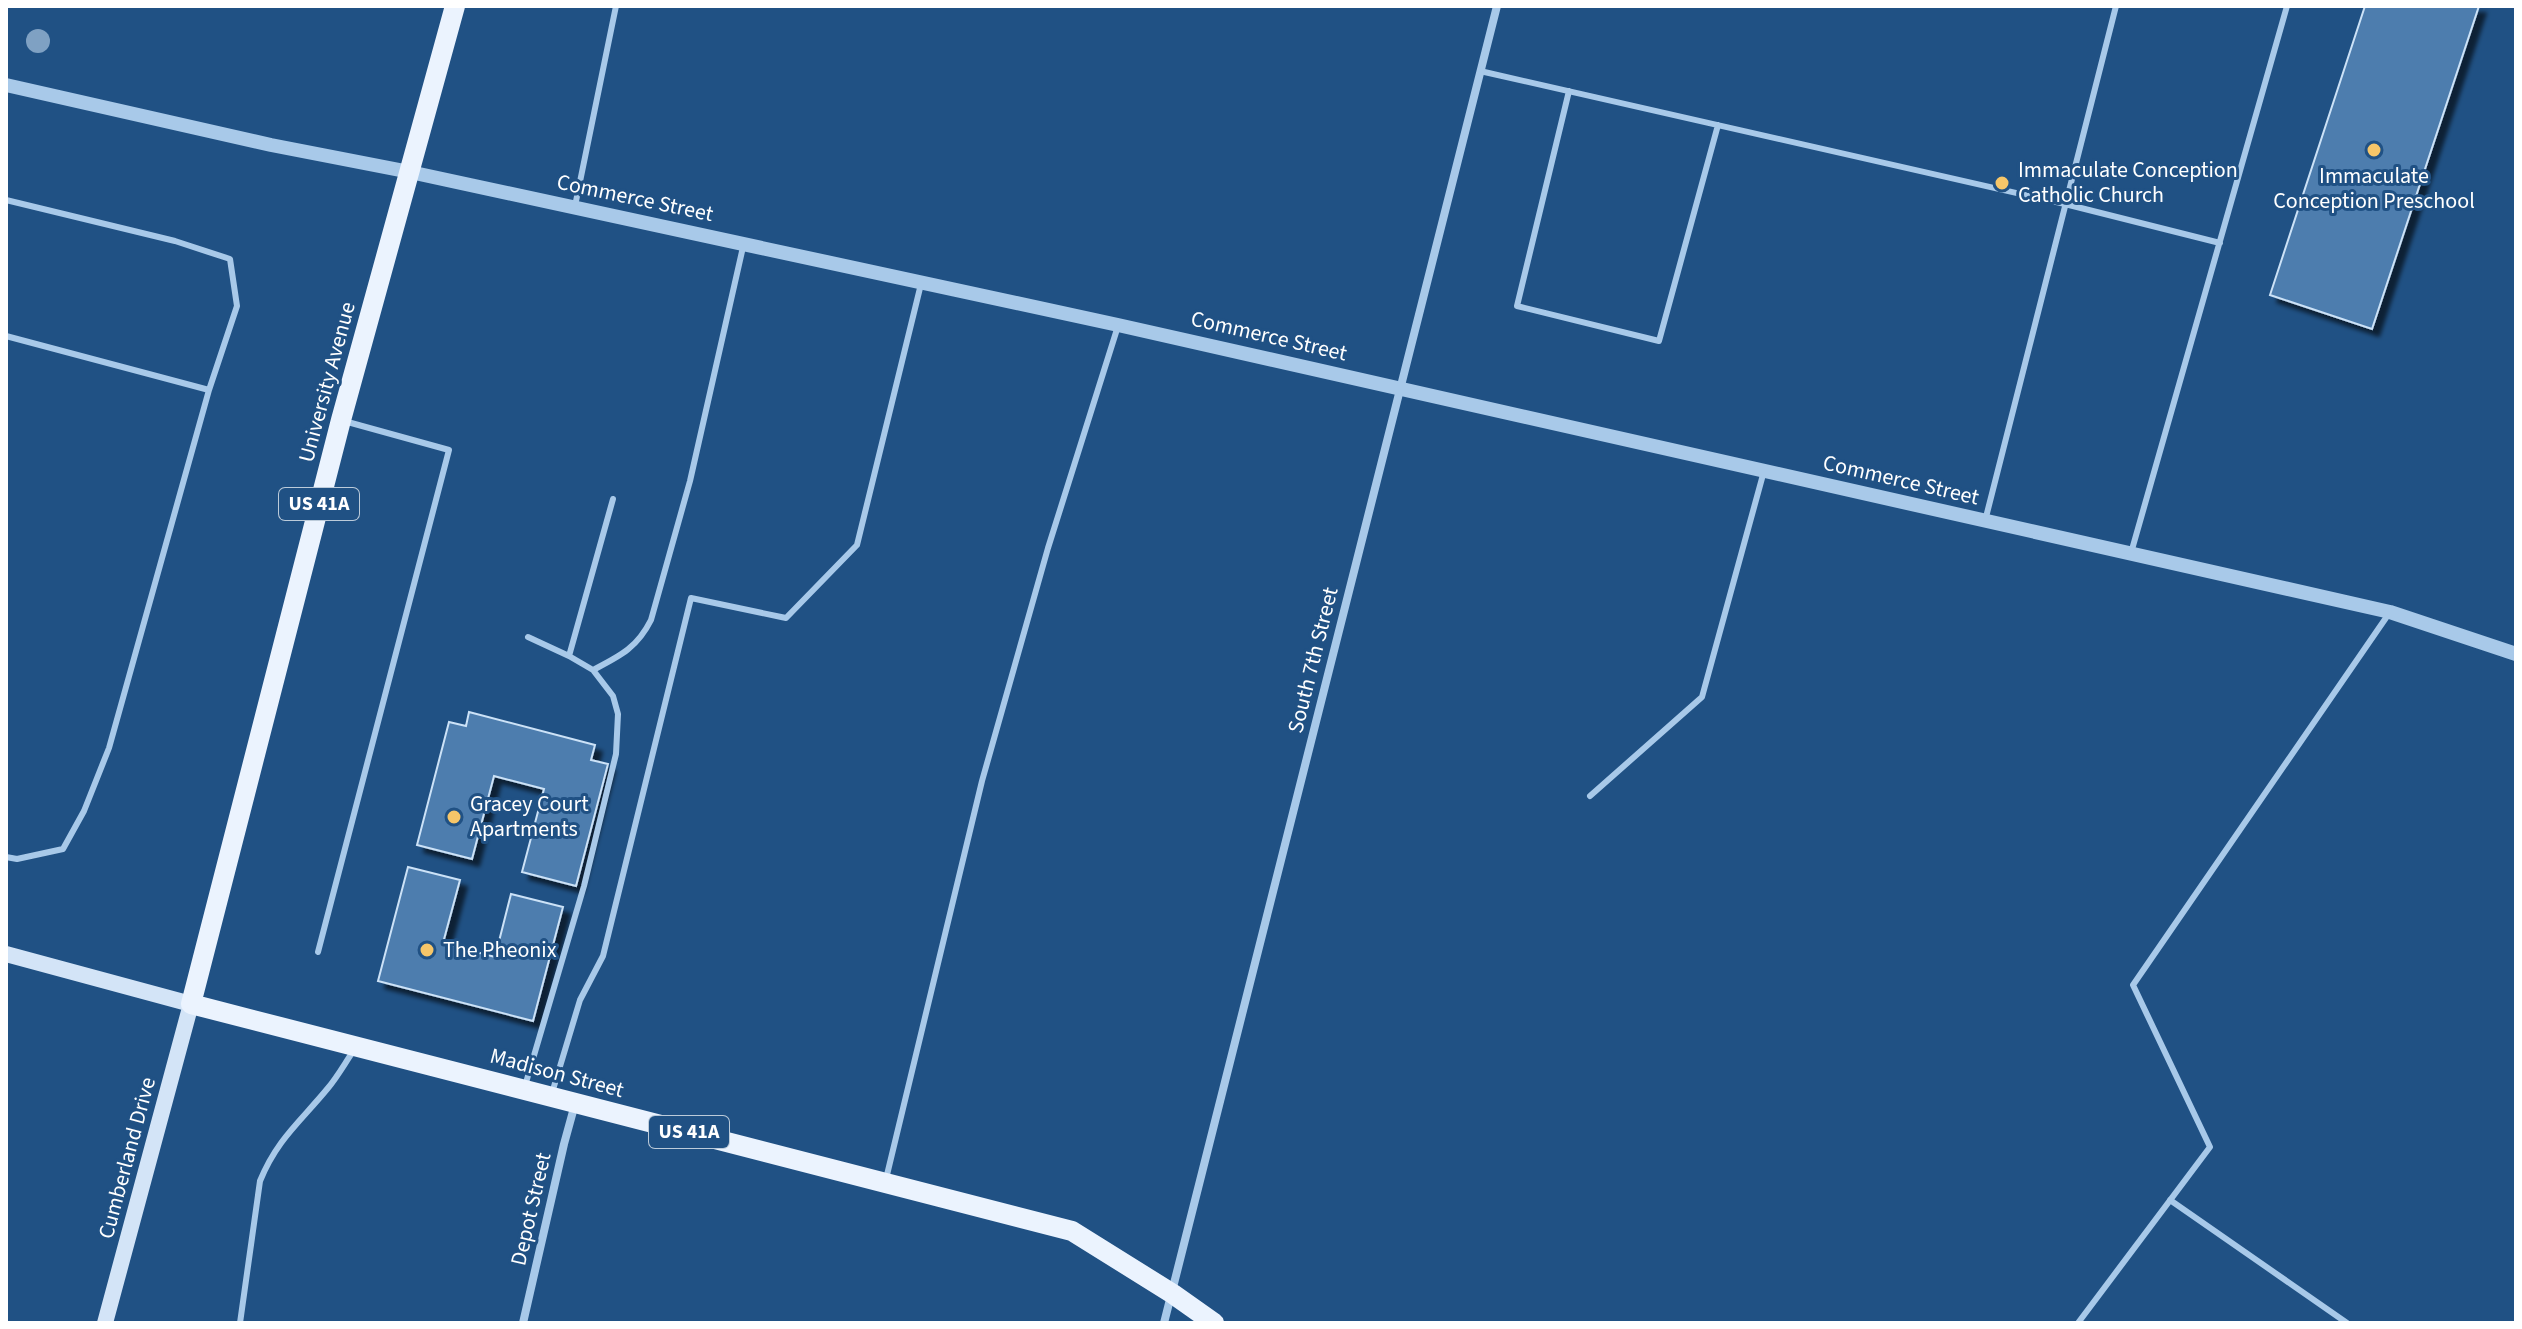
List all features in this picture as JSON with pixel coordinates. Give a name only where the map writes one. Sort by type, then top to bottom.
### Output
[{"type":"main road","name":"University Avenue","points":[[191,1004],[341,420],[455,6]]},
{"type":"main road","name":"Madison Street","points":[[6,954],[1072,1231],[1214,1323]]},
{"type":"main road","name":"Cumberland Drive","points":[[105,1323],[191,1004]]},
{"type":"street","name":"South 7th Street","points":[[1164,1323],[1497,6]]},
{"type":"street","name":"Commerce Street","points":[[6,85],[256,142],[575,207],[1118,325],[2390,612],[2516,654]]},
{"type":"street","name":"Depot Street","points":[[523,1323],[576,1103]]},
{"type":"lane","points":[[575,207],[616,6]]},
{"type":"lane","points":[[1985,521],[2116,6]]},
{"type":"lane","points":[[2131,554],[2287,6]]},
{"type":"lane","points":[[1480,71],[2065,204],[2220,243]]},
{"type":"lane","points":[[1569,91],[1517,306],[1659,341],[1718,125]]},
{"type":"lane","points":[[6,200],[175,241],[230,259],[237,306],[209,390],[109,748],[84,811],[63,849],[17,859],[6,857]]},
{"type":"lane","points":[[593,670],[626,652],[643,637],[651,620],[690,481],[744,245]]},
{"type":"lane","points":[[551,1097],[580,1000],[603,956],[691,598],[786,618],[857,545],[921,283]]},
{"type":"lane","points":[[886,1183],[982,781],[1048,548],[1118,325]]},
{"type":"lane","points":[[6,336],[209,390]]},
{"type":"lane","points":[[318,952],[449,450],[341,420]]},
{"type":"lane","points":[[1590,796],[1702,697],[1764,471]]},
{"type":"lane","points":[[569,656],[613,499]]},
{"type":"lane","points":[[2078,1323],[2210,1147],[2133,985],[2390,612]]},
{"type":"lane","points":[[524,1089],[584,886],[616,754],[618,714],[613,696],[593,670],[528,637]]},
{"type":"lane","points":[[240,1323],[260,1181],[265,1167],[284,1137],[329,1087],[356,1047]]},
{"type":"lane","points":[[2170,1200],[2347,1323]]},
{"type":"building","name":"Immaculate Conception Preschool","points":[[2365,6],[2479,6],[2372,329],[2270,295]]},
{"type":"building","name":"Gracey Court Apartments","points":[[469,712],[595,745],[591,760],[608,764],[576,886],[522,872],[544,789],[494,776],[472,859],[417,845],[449,722],[466,726]]},
{"type":"building","name":"The Pheonix","points":[[408,867],[460,880],[443,943],[495,957],[511,894],[563,907],[533,1021],[378,981]]},
{"type":"place","name":"Immaculate Conception Preschool","points":[[2374,150]]},
{"type":"place","name":"Immaculate Conception Catholic Church","points":[[2002,183]]},
{"type":"place","name":"Gracey Court Apartments","points":[[454,817]]},
{"type":"place","name":"The Pheonix","points":[[427,950]]}]
